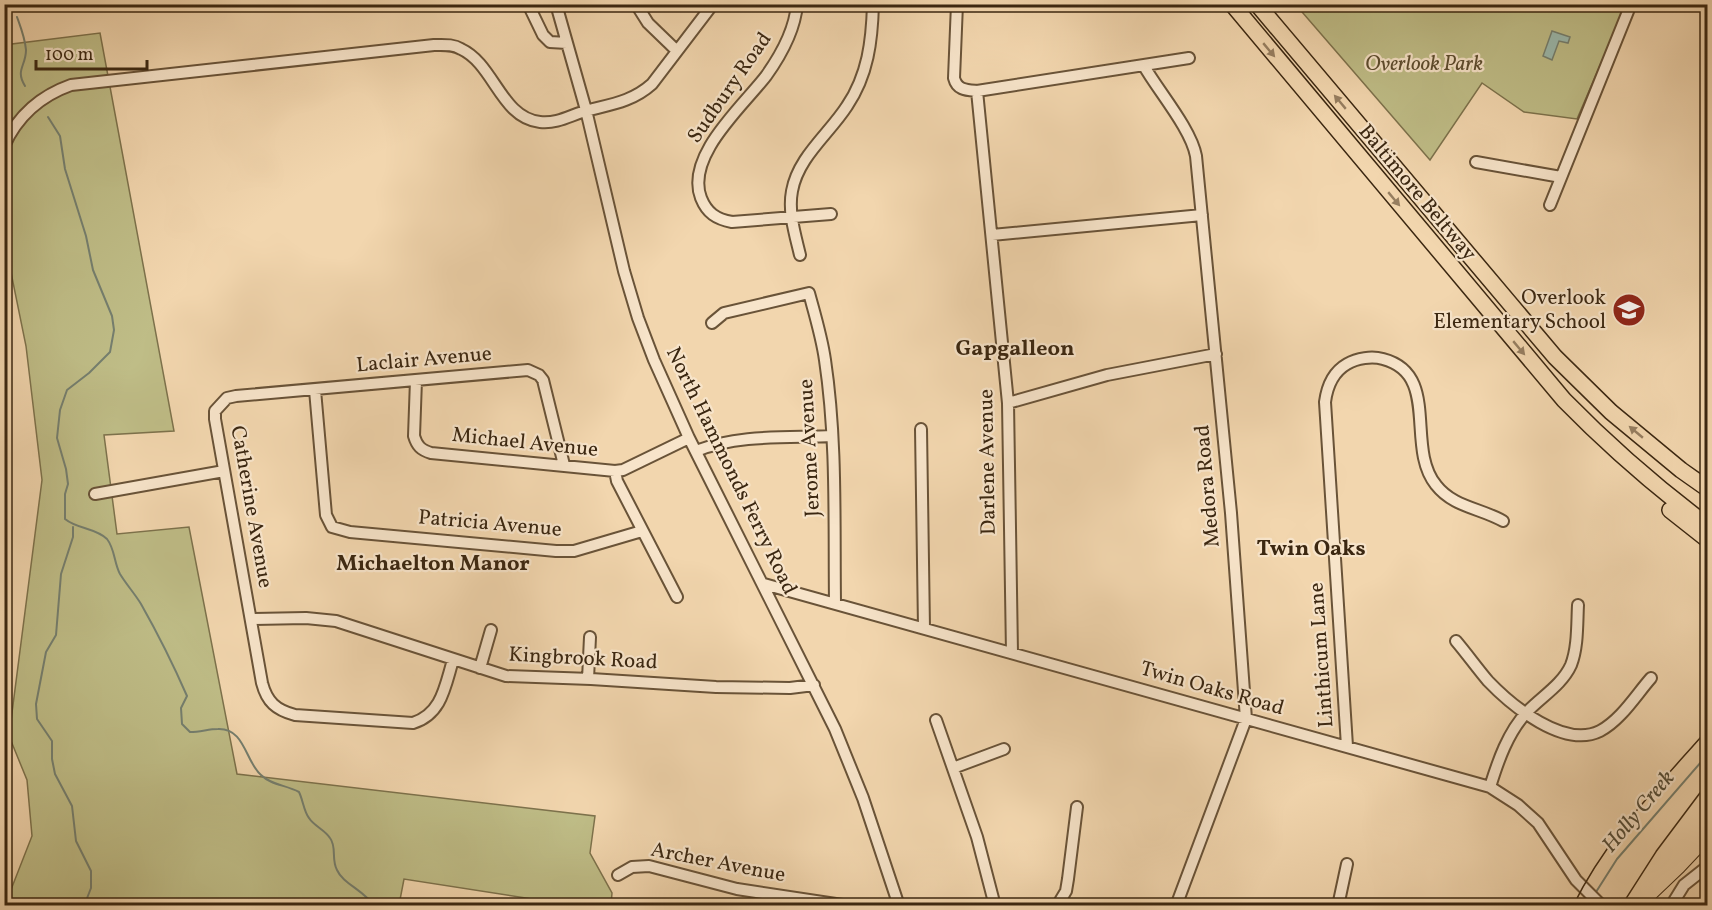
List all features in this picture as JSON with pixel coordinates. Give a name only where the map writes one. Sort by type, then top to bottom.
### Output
[{"type":"highway","name":"Baltimore Beltway","points":[[1232,4],[1564,400],[1625,460],[1707,526]]},
{"type":"highway","name":"Baltimore Beltway","points":[[1257,4],[1555,357],[1611,412],[1707,489]]},
{"type":"highway","points":[[1536,369],[1562,402],[1620,466],[1707,540]]},
{"type":"highway","points":[[1681,470],[1707,483]]},
{"type":"highway","points":[[1634,906],[1664,856],[1707,796]]},
{"type":"main road","points":[[1634,906],[1668,861],[1707,818]]},
{"type":"main road","points":[[1634,906],[1678,867],[1707,835]]},
{"type":"street","points":[[528,4],[543,35],[550,42],[567,43]]},
{"type":"street","name":"North Hammonds Ferry Road","points":[[556,4],[586,110],[608,210],[638,318],[689,438],[764,584],[851,764],[899,906]]},
{"type":"street","points":[[636,4],[648,23],[677,51]]},
{"type":"street","points":[[4,146],[14,126],[31,107],[55,91],[71,85],[434,45],[449,45],[470,54],[518,113],[527,118],[549,122],[564,119],[586,110],[631,99],[645,90],[713,4]]},
{"type":"street","name":"Sudbury Road","points":[[797,4],[788,40],[766,75],[709,148],[699,172],[700,194],[711,214],[732,222],[831,213]]},
{"type":"street","points":[[800,255],[791,217],[791,192],[799,169],[847,107],[865,72],[870,53],[873,4]]},
{"type":"street","points":[[957,4],[954,78],[958,86],[963,89],[976,91],[1189,58]]},
{"type":"street","points":[[1550,205],[1631,4]]},
{"type":"street","name":"Medora Road","points":[[1144,66],[1195,148],[1231,513],[1246,719],[1176,906]]},
{"type":"street","name":"Darlene Avenue","points":[[976,91],[1008,403],[1011,653]]},
{"type":"street","points":[[1476,162],[1561,177]]},
{"type":"street","points":[[992,235],[1202,215]]},
{"type":"street","name":"Jerome Avenue","points":[[712,323],[724,313],[809,293],[825,358],[832,436],[835,603]]},
{"type":"street","points":[[1008,403],[1107,375],[1216,354]]},
{"type":"street","name":"Linthicum Lane","points":[[1347,746],[1325,411],[1328,387],[1339,371],[1346,364],[1368,358],[1379,358],[1400,366],[1408,375],[1417,393],[1422,453],[1425,466],[1435,485],[1453,501],[1503,521]]},
{"type":"street","name":"Laclair Avenue","points":[[220,404],[227,398],[236,396],[528,370],[543,380],[564,465]]},
{"type":"street","name":"Michael Avenue","points":[[416,380],[414,436],[417,444],[423,450],[431,453],[615,471],[623,470],[689,438]]},
{"type":"street","name":"Patricia Avenue","points":[[315,390],[326,515],[332,527],[350,532],[555,550],[574,550],[642,531]]},
{"type":"street","name":"Catherine Avenue","points":[[220,404],[215,418],[224,471],[265,695],[272,705],[283,712],[295,715],[413,723],[422,721],[429,717],[438,706],[453,660]]},
{"type":"street","points":[[921,429],[924,628]]},
{"type":"street","points":[[696,451],[711,445],[745,439],[832,436]]},
{"type":"street","points":[[95,494],[224,471]]},
{"type":"street","points":[[615,471],[617,481],[677,597]]},
{"type":"street","name":"Twin Oaks Road","points":[[764,584],[1490,787],[1518,805],[1538,824],[1576,880],[1602,906]]},
{"type":"street","points":[[1490,787],[1501,755],[1516,724],[1564,678],[1570,666],[1578,605]]},
{"type":"street","name":"Kingbrook Road","points":[[251,619],[306,618],[336,621],[506,676],[716,687],[790,688],[814,685]]},
{"type":"street","points":[[480,668],[491,630]]},
{"type":"street","points":[[588,679],[590,637]]},
{"type":"street","points":[[1456,641],[1489,681],[1526,713],[1562,733],[1581,737],[1610,724],[1651,678]]},
{"type":"street","points":[[936,720],[976,837],[995,906]]},
{"type":"street","points":[[953,768],[1004,749]]},
{"type":"street","points":[[1060,905],[1066,891],[1077,807]]},
{"type":"street","points":[[1338,906],[1347,864]]},
{"type":"street","points":[[1671,906],[1684,885],[1707,866]]},
{"type":"street","name":"Archer Avenue","points":[[618,875],[632,867],[658,867],[737,889],[849,906]]},
{"type":"green space","name":"Overlook Park","points":[[1296,5],[1626,5],[1577,119],[1524,112],[1482,83],[1430,160]]},
{"type":"green space","points":[[100,33],[174,431],[104,435],[117,534],[189,527],[237,774],[595,816],[590,853],[612,893],[611,905],[571,905],[404,879],[399,905],[5,905],[32,836],[27,780],[9,736],[42,480],[26,346],[5,243],[4,45]]},
{"type":"shaded area","points":[[1552,31],[1570,37],[1568,43],[1559,41],[1552,60],[1543,56]]},
{"type":"waterway","points":[[17,17],[26,50],[21,72],[25,86]]},
{"type":"waterway","points":[[48,117],[60,136],[65,169],[86,236],[93,270],[112,316],[114,330],[110,352],[89,373],[67,390],[60,410],[57,438],[68,484],[65,494],[65,519],[103,535],[110,543],[120,574],[139,600],[187,696],[181,708],[182,724],[190,732],[218,729],[234,734],[261,775],[269,781],[299,792],[307,815],[328,835],[332,842],[334,862],[340,875],[374,906]]},
{"type":"waterway","points":[[73,527],[73,537],[61,574],[56,635],[46,652],[36,704],[37,719],[52,741],[55,774],[72,806],[76,841],[91,871],[91,888],[84,906]]},
{"type":"waterway","name":"Holly Creek","points":[[1596,892],[1617,859],[1708,754]]},
{"type":"tram line","points":[[1573,906],[1586,881],[1617,835],[1708,729]]},
{"type":"place","name":"Overlook Elementary School","points":[[1629,310]]},
{"type":"district","name":"Gapgalleon","points":[[1015,349]]},
{"type":"district","name":"Twin Oaks","points":[[1311,549]]},
{"type":"district","name":"Michaelton Manor","points":[[433,564]]}]
